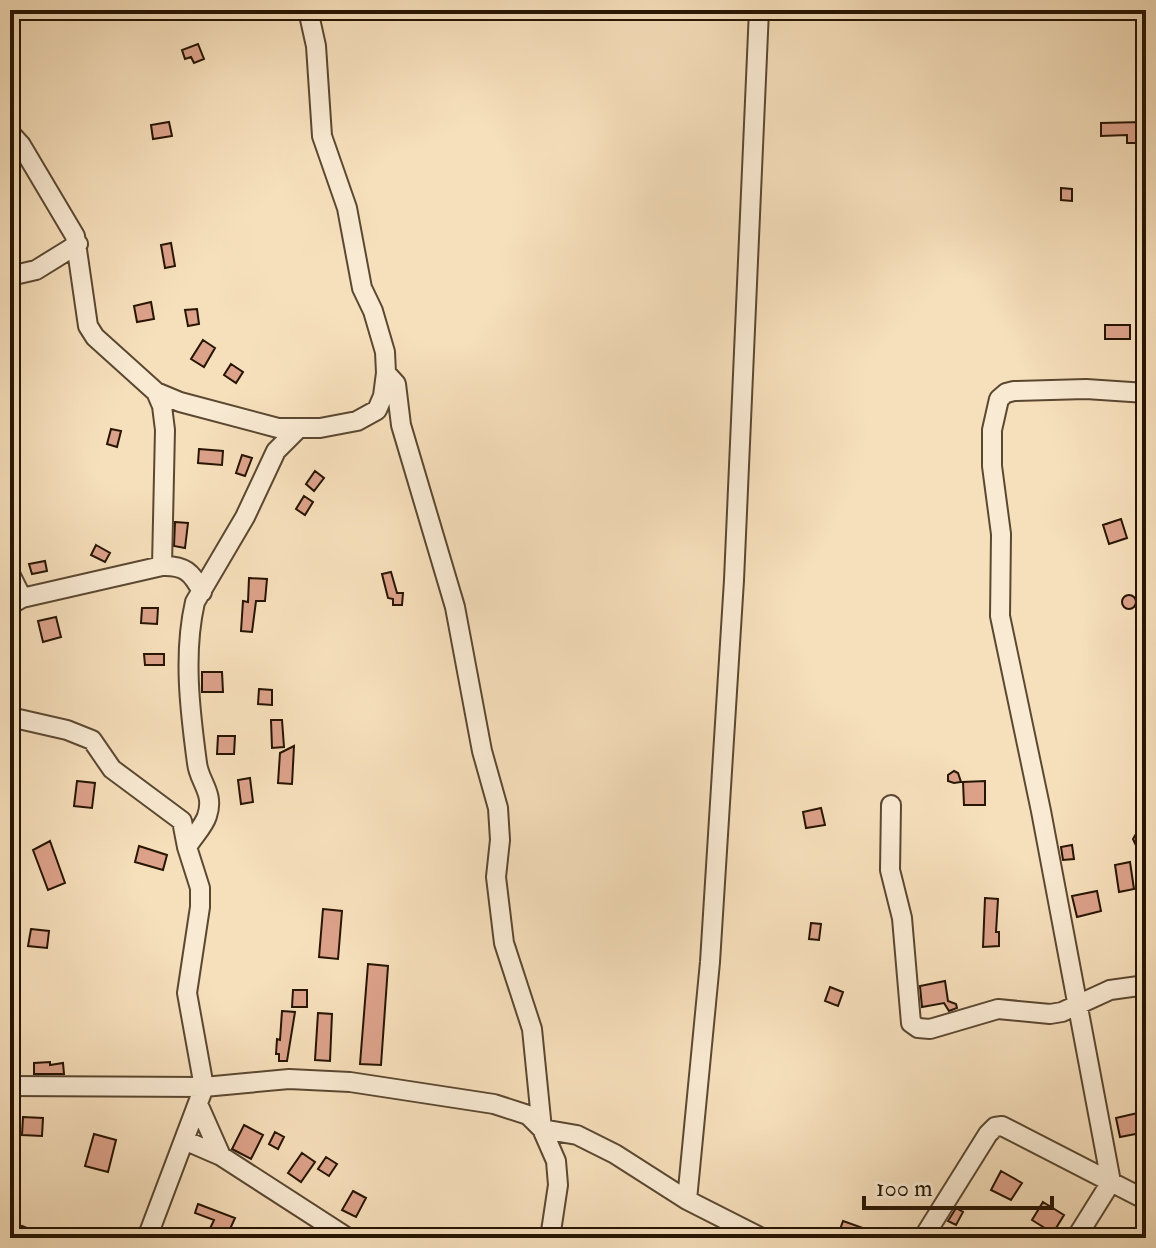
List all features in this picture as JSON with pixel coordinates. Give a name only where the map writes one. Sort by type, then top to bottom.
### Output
[{"type":"street","points":[[156,392],[266,426],[298,429],[357,421],[377,410],[383,396],[385,352],[373,311],[362,288],[347,208],[322,136],[316,46],[308,10]]},
{"type":"street","points":[[687,1200],[710,962],[734,580],[759,10]]},
{"type":"street","points":[[10,133],[21,145],[78,244],[88,326],[95,337],[156,392],[162,406],[165,430],[162,566]]},
{"type":"street","points":[[10,276],[36,270],[78,244]]},
{"type":"street","points":[[386,373],[396,384],[401,425],[455,607],[482,751],[498,808],[500,840],[496,877],[504,943],[534,1038],[542,1129],[556,1161],[558,1185],[550,1238]]},
{"type":"street","points":[[1076,1238],[1111,1182],[1041,811],[1000,616],[1001,534],[992,466],[992,430],[999,399],[1014,391],[1086,389],[1146,393]]},
{"type":"street","points":[[266,426],[276,451]]},
{"type":"street","points":[[187,847],[207,816],[209,790],[197,768],[189,688],[195,602],[245,517],[276,451],[298,429]]},
{"type":"street","points":[[10,574],[16,602],[162,566],[186,568],[202,592]]},
{"type":"street","points":[[10,717],[67,730],[92,740],[112,769],[182,821],[200,888],[187,993],[201,1096],[221,1156]]},
{"type":"street","points":[[891,805],[890,870],[902,918],[911,1023],[918,1028],[930,1029],[998,1009],[1050,1014],[1110,990],[1146,985]]},
{"type":"street","points":[[10,1086],[201,1096],[289,1079],[350,1082],[494,1104],[528,1115],[542,1129],[577,1135],[615,1154],[687,1200],[762,1238]]},
{"type":"street","points":[[147,1238],[201,1096]]},
{"type":"street","points":[[923,1238],[995,1127],[1002,1126],[1146,1200]]},
{"type":"street","points":[[556,1161],[577,1135]]},
{"type":"street","points":[[184,1140],[221,1156],[348,1238]]},
{"type":"building","points":[[198,44],[204,59],[194,63],[191,57],[185,59],[182,50]]},
{"type":"building","points":[[169,122],[172,136],[153,139],[151,125]]},
{"type":"building","points":[[1142,122],[1143,134],[1138,134],[1139,143],[1127,143],[1127,135],[1101,136],[1101,123]]},
{"type":"building","points":[[1061,188],[1072,189],[1072,201],[1061,200]]},
{"type":"building","points":[[171,243],[175,266],[165,268],[161,245]]},
{"type":"building","points":[[151,302],[154,319],[137,322],[134,306]]},
{"type":"building","points":[[197,309],[199,324],[188,326],[185,310]]},
{"type":"building","points":[[1105,325],[1130,325],[1130,339],[1105,339]]},
{"type":"building","points":[[203,340],[215,348],[204,367],[191,359]]},
{"type":"building","points":[[231,364],[243,372],[236,383],[224,375]]},
{"type":"building","points":[[111,429],[121,431],[117,447],[107,444]]},
{"type":"building","points":[[199,449],[223,451],[222,465],[198,463]]},
{"type":"building","points":[[242,455],[252,458],[245,476],[236,473]]},
{"type":"building","points":[[315,471],[324,478],[314,491],[306,484]]},
{"type":"building","points":[[304,496],[313,502],[305,515],[296,509]]},
{"type":"building","points":[[1121,519],[1127,538],[1109,544],[1103,525]]},
{"type":"building","points":[[175,522],[188,523],[185,548],[174,546]]},
{"type":"building","points":[[96,545],[110,553],[105,562],[91,555]]},
{"type":"building","points":[[45,561],[47,571],[32,574],[29,564]]},
{"type":"building","points":[[391,572],[397,593],[403,593],[402,605],[393,605],[393,599],[388,598],[382,574]]},
{"type":"building","points":[[249,578],[267,579],[265,601],[256,601],[252,632],[241,631],[243,601],[248,602]]},
{"type":"building","points":[[1129,595],[1136,602],[1129,609],[1122,602]]},
{"type":"building","points":[[142,608],[158,608],[157,624],[141,623]]},
{"type":"building","points":[[56,617],[61,637],[43,642],[38,621]]},
{"type":"building","points":[[144,654],[164,654],[164,665],[145,665]]},
{"type":"building","points":[[202,672],[222,672],[223,692],[202,692]]},
{"type":"building","points":[[259,689],[272,690],[272,705],[258,704]]},
{"type":"building","points":[[271,720],[282,720],[284,747],[272,748]]},
{"type":"building","points":[[218,736],[235,736],[234,754],[217,754]]},
{"type":"building","points":[[294,746],[292,784],[278,783],[280,753]]},
{"type":"building","points":[[954,771],[961,782],[948,781],[948,775]]},
{"type":"building","points":[[250,778],[253,802],[241,804],[238,780]]},
{"type":"building","points":[[77,781],[95,783],[92,808],[74,806]]},
{"type":"building","points":[[985,781],[985,805],[964,805],[963,782]]},
{"type":"building","points":[[821,808],[825,825],[806,828],[803,812]]},
{"type":"building","points":[[1146,832],[1146,849],[1138,850],[1133,839],[1136,834]]},
{"type":"building","points":[[50,841],[65,883],[48,890],[33,850]]},
{"type":"building","points":[[1072,845],[1074,859],[1063,860],[1061,847]]},
{"type":"building","points":[[139,846],[167,855],[163,870],[135,862]]},
{"type":"building","points":[[1130,862],[1134,889],[1119,892],[1115,865]]},
{"type":"building","points":[[1097,891],[1101,911],[1077,917],[1072,896]]},
{"type":"building","points":[[985,898],[998,899],[996,932],[999,932],[999,946],[983,947]]},
{"type":"building","points":[[323,909],[342,911],[338,959],[319,957]]},
{"type":"building","points":[[811,923],[821,924],[819,940],[809,939]]},
{"type":"building","points":[[31,929],[49,931],[47,948],[28,946]]},
{"type":"building","points":[[368,964],[388,966],[381,1065],[360,1064]]},
{"type":"building","points":[[945,981],[948,1001],[956,1004],[957,1008],[949,1011],[944,1003],[922,1007],[920,986]]},
{"type":"building","points":[[830,987],[843,992],[838,1006],[825,1001]]},
{"type":"building","points":[[293,990],[307,990],[307,1007],[292,1007]]},
{"type":"building","points":[[282,1011],[295,1012],[287,1061],[279,1061],[279,1054],[276,1054]]},
{"type":"building","points":[[318,1013],[332,1014],[330,1061],[315,1060]]},
{"type":"building","points":[[50,1062],[50,1065],[63,1063],[64,1074],[34,1074],[34,1063]]},
{"type":"building","points":[[1142,1112],[1146,1132],[1120,1137],[1116,1118]]},
{"type":"building","points":[[23,1117],[43,1118],[42,1136],[22,1135]]},
{"type":"building","points":[[244,1125],[263,1135],[251,1159],[232,1149]]},
{"type":"building","points":[[275,1132],[284,1137],[278,1149],[269,1144]]},
{"type":"building","points":[[94,1134],[116,1140],[108,1172],[85,1166]]},
{"type":"building","points":[[302,1153],[315,1162],[301,1182],[288,1173]]},
{"type":"building","points":[[326,1157],[337,1164],[329,1176],[318,1169]]},
{"type":"building","points":[[1001,1171],[1022,1183],[1011,1200],[991,1190]]},
{"type":"building","points":[[353,1191],[366,1198],[356,1217],[342,1210]]},
{"type":"building","points":[[1043,1202],[1064,1215],[1053,1233],[1032,1220]]},
{"type":"building","points":[[198,1204],[235,1218],[226,1238],[207,1235],[214,1220],[195,1213]]},
{"type":"building","points":[[956,1208],[963,1212],[956,1225],[948,1221]]},
{"type":"building","points":[[843,1221],[863,1228],[859,1238],[837,1238]]},
{"type":"building","points":[[22,1226],[51,1238],[17,1238]]}]
